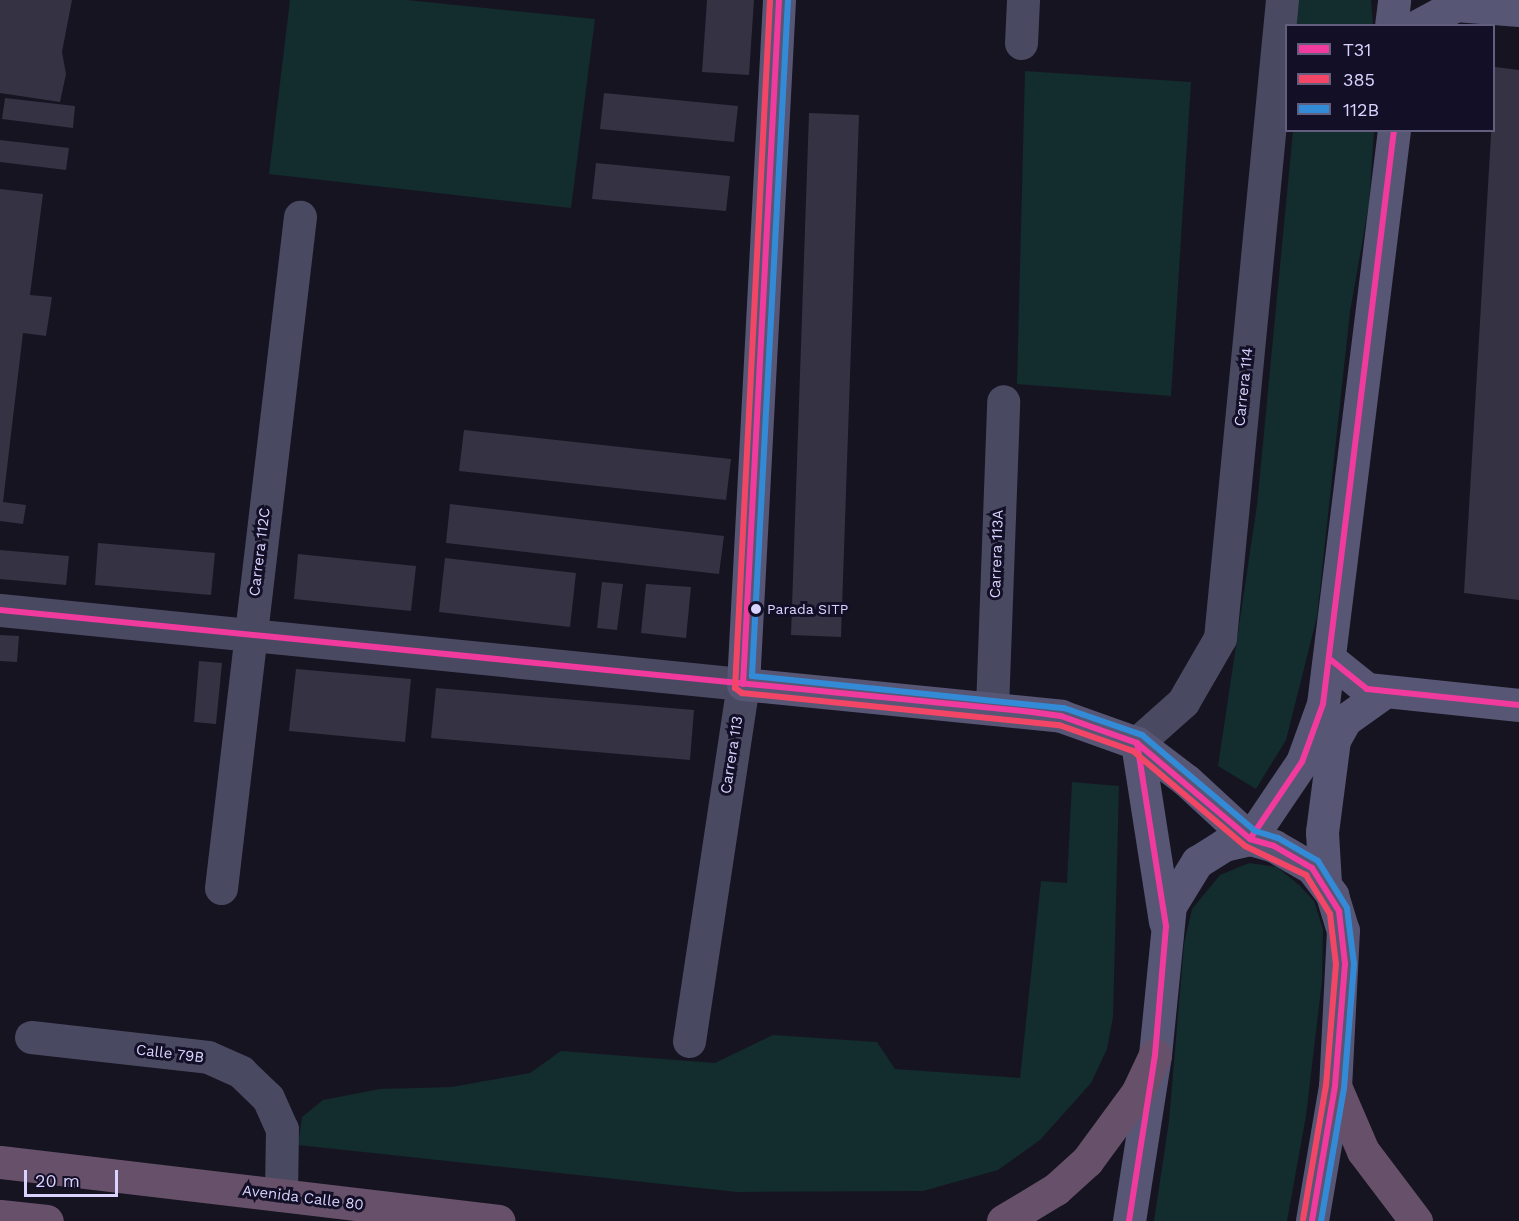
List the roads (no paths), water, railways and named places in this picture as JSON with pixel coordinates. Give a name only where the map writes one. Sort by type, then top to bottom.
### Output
[{"type":"highway","points":[[1003,1221],[1056,1189],[1088,1161],[1137,1093],[1155,1055]]},
{"type":"highway","points":[[1335,1086],[1363,1151],[1416,1221]]},
{"type":"highway","name":"Avenida Calle 80","points":[[0,1162],[499,1221]]},
{"type":"highway","points":[[0,1216],[47,1221]]},
{"type":"street","name":"Carrera 113","points":[[689,1041],[743,684],[779,0]]},
{"type":"street","points":[[1021,43],[1023,0]]},
{"type":"street","name":"Carrera 114","points":[[1137,743],[1184,702],[1220,638],[1282,0]]},
{"type":"street","points":[[1391,24],[1394,0]]},
{"type":"street","points":[[1421,24],[1456,5],[1519,10]]},
{"type":"street","points":[[1129,1221],[1155,1055],[1166,926],[1170,906],[1197,862],[1224,845],[1250,839],[1302,762],[1314,735],[1331,660],[1394,132]]},
{"type":"street","name":"Carrera 112C","points":[[221,888],[300,217]]},
{"type":"street","name":"Carrera 113A","points":[[992,708],[1003,400]]},
{"type":"street","points":[[0,610],[250,632],[1061,716],[1137,743],[1186,780],[1250,839],[1295,857],[1325,883]]},
{"type":"street","points":[[1331,660],[1354,682],[1383,693],[1519,705]]},
{"type":"street","points":[[1312,1221],[1335,1086],[1343,930],[1325,883],[1322,832],[1334,740],[1345,720],[1383,693]]},
{"type":"street","points":[[1137,743],[1166,926]]},
{"type":"street","name":"Calle 79B","points":[[31,1037],[208,1058],[240,1072],[268,1098],[282,1129],[281,1196]]},
{"type":"place","name":"Parada SITP","points":[[756,609]]}]
